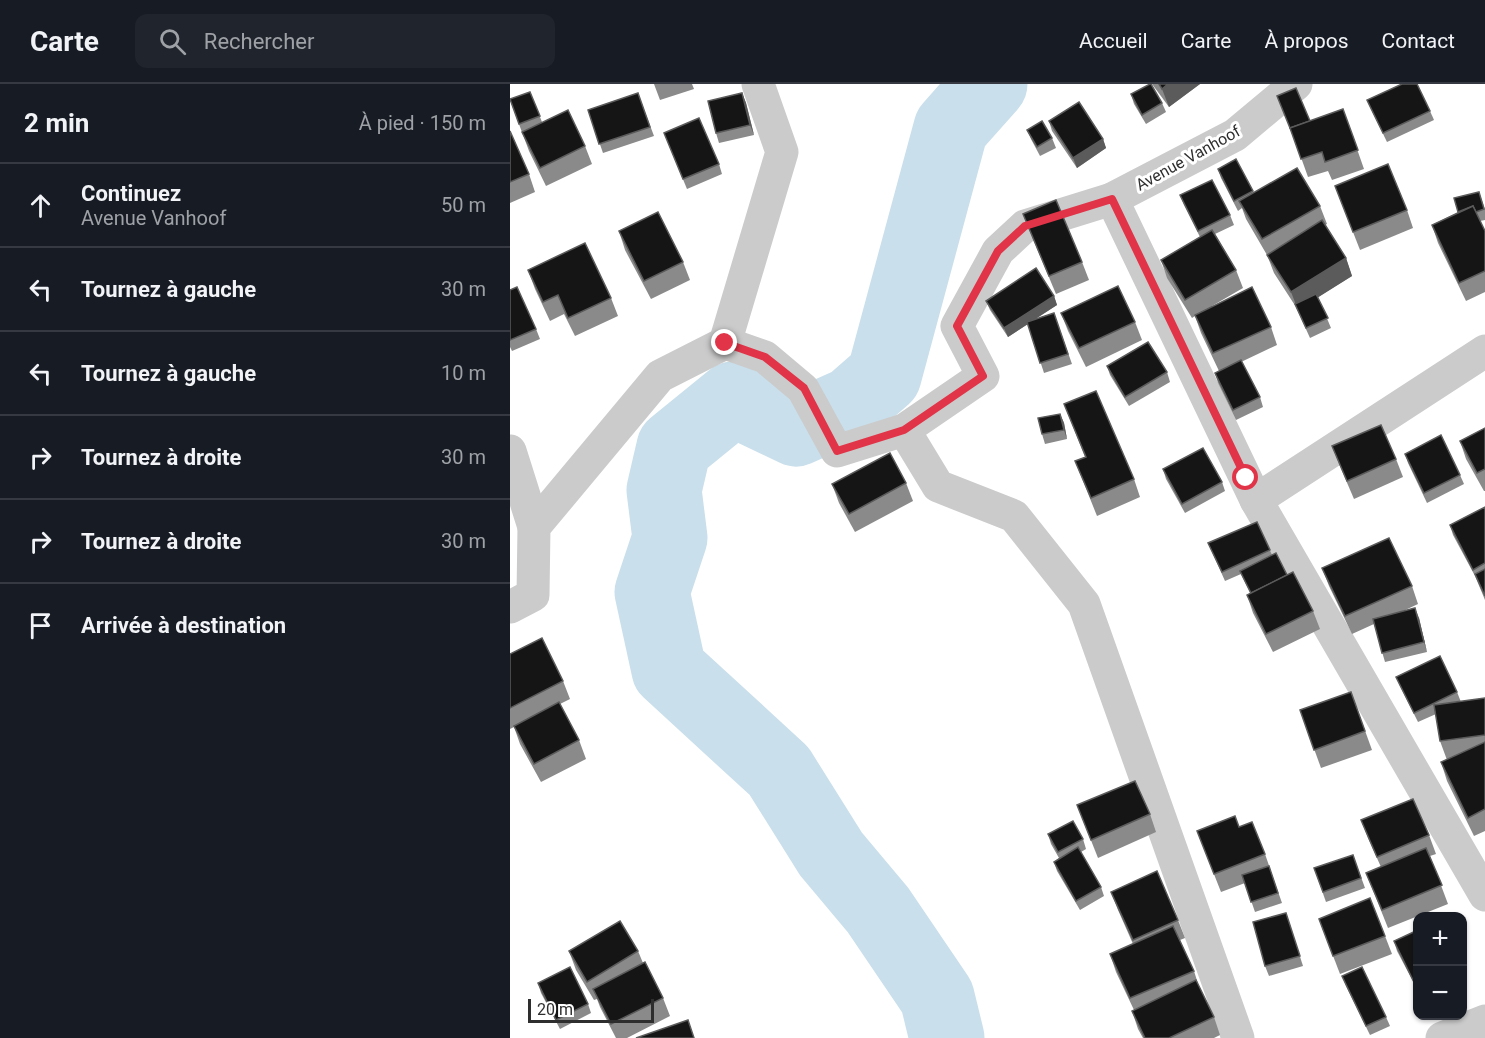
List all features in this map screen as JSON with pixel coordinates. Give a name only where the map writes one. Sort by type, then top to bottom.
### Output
[{"type":"street","points":[[725,343],[782,152],[758,84]]},
{"type":"street","name":"Avenue Vanhoof","points":[[904,430],[983,376],[957,326],[998,251],[1025,226],[1112,199],[1235,135],[1296,84]]},
{"type":"street","points":[[1112,199],[1256,500],[1485,896]]},
{"type":"street","points":[[534,527],[660,376],[725,343],[765,357],[804,388],[837,451],[904,430],[938,486],[1014,516],[1084,604],[1238,1038]]},
{"type":"street","points":[[1256,500],[1485,351]]},
{"type":"street","points":[[510,451],[534,527],[533,595],[510,607]]},
{"type":"street","points":[[1442,1038],[1485,1021]]},
{"type":"building","points":[[1151,84],[1162,103],[1142,115],[1131,94]]},
{"type":"building","points":[[1402,84],[1417,84],[1430,111],[1383,133],[1367,100]]},
{"type":"building","points":[[1296,88],[1310,121],[1290,128],[1277,96]]},
{"type":"building","points":[[530,92],[540,116],[519,124],[510,99]]},
{"type":"building","points":[[638,93],[650,127],[599,144],[588,110]]},
{"type":"building","points":[[742,93],[750,125],[716,133],[708,101]]},
{"type":"building","points":[[1079,102],[1103,139],[1073,158],[1049,121]]},
{"type":"building","points":[[1343,109],[1358,150],[1325,162],[1322,152],[1301,159],[1290,128]]},
{"type":"building","points":[[568,110],[585,146],[540,168],[522,132]]},
{"type":"building","points":[[699,118],[719,164],[683,179],[664,133]]},
{"type":"building","points":[[1042,121],[1052,138],[1037,147],[1027,130]]},
{"type":"building","points":[[510,131],[529,174],[510,182]]},
{"type":"building","points":[[1236,159],[1253,191],[1234,201],[1218,169]]},
{"type":"building","points":[[1388,164],[1407,210],[1353,232],[1335,186]]},
{"type":"building","points":[[1297,168],[1320,206],[1262,239],[1239,201]]},
{"type":"building","points":[[1212,180],[1230,215],[1198,231],[1180,195]]},
{"type":"building","points":[[1479,192],[1484,209],[1476,212],[1473,206],[1458,212],[1454,198]]},
{"type":"building","points":[[1056,200],[1082,262],[1049,276],[1023,214]]},
{"type":"building","points":[[1473,206],[1485,231],[1485,271],[1459,283],[1432,225]]},
{"type":"building","points":[[658,212],[683,262],[644,281],[619,231]]},
{"type":"building","points":[[1322,220],[1346,258],[1291,292],[1267,255]]},
{"type":"building","points":[[1212,230],[1236,270],[1185,300],[1161,260]]},
{"type":"building","points":[[585,243],[611,298],[568,318],[558,295],[543,302],[528,270]]},
{"type":"building","points":[[1036,268],[1054,296],[1004,328],[986,301]]},
{"type":"building","points":[[1118,286],[1135,322],[1079,348],[1061,313]]},
{"type":"building","points":[[517,287],[536,329],[510,340],[510,290]]},
{"type":"building","points":[[1252,287],[1271,327],[1213,353],[1195,315]]},
{"type":"building","points":[[1316,294],[1328,318],[1306,328],[1295,304]]},
{"type":"building","points":[[1054,313],[1068,354],[1040,363],[1027,322]]},
{"type":"building","points":[[1148,342],[1167,372],[1125,397],[1107,366]]},
{"type":"building","points":[[1241,360],[1260,397],[1233,410],[1215,373]]},
{"type":"building","points":[[1096,391],[1134,479],[1091,498],[1075,461],[1086,457],[1064,404]]},
{"type":"building","points":[[1060,414],[1064,430],[1042,434],[1038,418]]},
{"type":"building","points":[[1381,425],[1396,459],[1347,481],[1332,446]]},
{"type":"building","points":[[1485,428],[1485,469],[1477,473],[1460,441]]},
{"type":"building","points":[[1441,435],[1460,475],[1424,493],[1405,454]]},
{"type":"building","points":[[1203,448],[1222,482],[1182,504],[1163,469]]},
{"type":"building","points":[[890,453],[906,483],[849,514],[832,484]]},
{"type":"building","points":[[1485,507],[1485,563],[1473,570],[1450,525]]},
{"type":"building","points":[[1257,522],[1270,550],[1222,572],[1208,543]]},
{"type":"building","points":[[1389,538],[1412,586],[1345,616],[1322,568]]},
{"type":"building","points":[[1276,553],[1287,575],[1251,593],[1240,571]]},
{"type":"building","points":[[1485,569],[1485,596],[1475,574]]},
{"type":"building","points":[[1293,572],[1313,611],[1266,634],[1247,595]]},
{"type":"building","points":[[1415,608],[1424,642],[1382,653],[1373,619]]},
{"type":"building","points":[[542,638],[563,681],[510,708],[510,654]]},
{"type":"building","points":[[1440,656],[1457,692],[1414,713],[1396,677]]},
{"type":"building","points":[[1351,692],[1365,731],[1314,750],[1300,710]]},
{"type":"building","points":[[1485,698],[1485,735],[1440,741],[1434,705]]},
{"type":"building","points":[[559,702],[579,740],[534,764],[514,726]]},
{"type":"building","points":[[1485,742],[1485,809],[1468,818],[1441,762]]},
{"type":"building","points":[[1135,781],[1150,814],[1091,840],[1077,805]]},
{"type":"building","points":[[1413,799],[1429,835],[1377,857],[1361,820]]},
{"type":"building","points":[[1235,816],[1239,827],[1252,822],[1265,854],[1214,874],[1197,831]]},
{"type":"building","points":[[1073,821],[1083,839],[1058,852],[1048,834]]},
{"type":"building","points":[[1078,847],[1101,887],[1076,901],[1054,862]]},
{"type":"building","points":[[1426,848],[1442,885],[1382,910],[1366,873]]},
{"type":"building","points":[[1353,855],[1361,878],[1323,892],[1314,868]]},
{"type":"building","points":[[1269,866],[1278,893],[1251,902],[1242,875]]},
{"type":"building","points":[[1157,871],[1178,920],[1133,940],[1111,892]]},
{"type":"building","points":[[1370,898],[1385,936],[1333,956],[1319,919]]},
{"type":"building","points":[[1286,913],[1300,956],[1265,966],[1253,922]]},
{"type":"building","points":[[620,921],[638,951],[587,982],[569,951]]},
{"type":"building","points":[[1173,926],[1194,971],[1130,998],[1110,954]]},
{"type":"building","points":[[1413,932],[1413,980],[1394,941]]},
{"type":"building","points":[[645,962],[663,998],[611,1024],[593,989]]},
{"type":"building","points":[[570,967],[588,1004],[556,1020],[538,983]]},
{"type":"building","points":[[1362,967],[1386,1017],[1366,1026],[1342,976]]},
{"type":"building","points":[[1196,980],[1214,1017],[1169,1038],[1145,1038],[1132,1011]]},
{"type":"building","points":[[688,1020],[694,1038],[636,1038]]},
{"type":"waterway","points":[[947,1038],[937,997],[878,910],[831,854],[779,771],[669,670],[652,592],[670,538],[664,490],[674,447],[733,399],[796,429],[852,404],[884,376],[951,128],[990,84]]},
{"type":"route","points":[[725,343],[765,357],[804,388],[837,451],[904,430],[983,376],[957,326],[998,251],[1025,226],[1112,199],[1246,478]]}]
